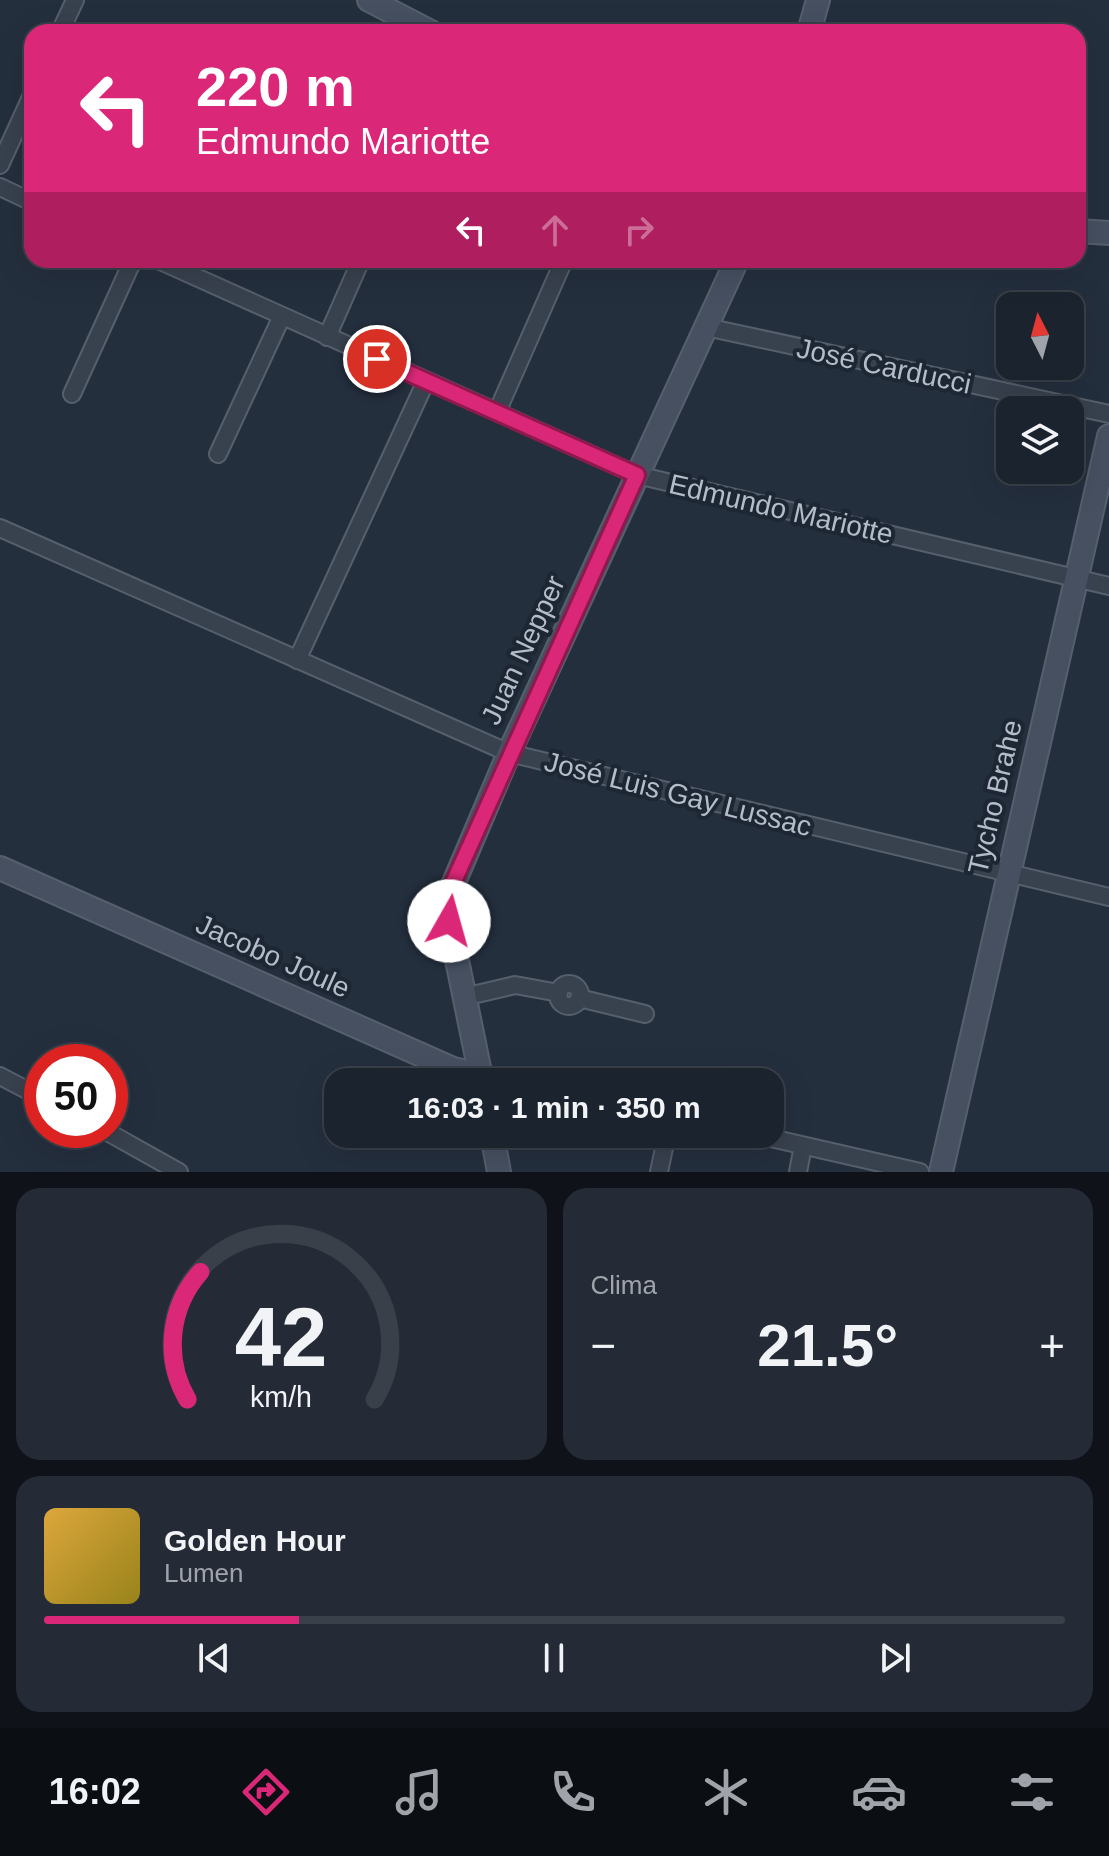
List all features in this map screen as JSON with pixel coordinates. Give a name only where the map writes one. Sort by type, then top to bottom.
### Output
[{"type":"main road","points":[[369,0],[416,24]]},
{"type":"main road","points":[[811,24],[818,0]]},
{"type":"main road","points":[[1086,232],[1109,233]]},
{"type":"main road","name":"Juan Nepper","points":[[479,1068],[449,921],[450,892],[509,753],[733,268]]},
{"type":"main road","name":"Tycho Brahe","points":[[941,1172],[1109,436]]},
{"type":"main road","name":"Jacobo Joule","points":[[0,868],[451,1068]]},
{"type":"main road","points":[[495,1148],[499,1172]]},
{"type":"street","points":[[64,24],[75,0]]},
{"type":"street","points":[[0,165],[24,112]]},
{"type":"street","points":[[0,187],[24,198]]},
{"type":"street","points":[[72,394],[129,268]]},
{"type":"street","name":"Edmundo Mariotte","points":[[176,268],[637,475],[1109,586]]},
{"type":"street","points":[[327,337],[357,268]]},
{"type":"street","points":[[497,412],[560,268]]},
{"type":"street","points":[[218,454],[282,316]]},
{"type":"street","name":"José Carducci","points":[[706,327],[1109,414]]},
{"type":"street","points":[[297,660],[426,381]]},
{"type":"street","name":"José Luis Gay Lussac","points":[[0,528],[509,753],[1109,897]]},
{"type":"street","points":[[464,997],[515,985],[559,993],[564,1005],[574,1005],[579,998],[645,1014]]},
{"type":"street","points":[[0,1076],[24,1089]]},
{"type":"street","points":[[784,1141],[920,1172]]},
{"type":"street","points":[[128,1143],[179,1172]]},
{"type":"street","points":[[798,1172],[803,1146]]},
{"type":"street","points":[[659,1172],[664,1148]]},
{"type":"route","points":[[377,359],[637,475],[509,753],[454,881],[448,906],[449,921]]}]
